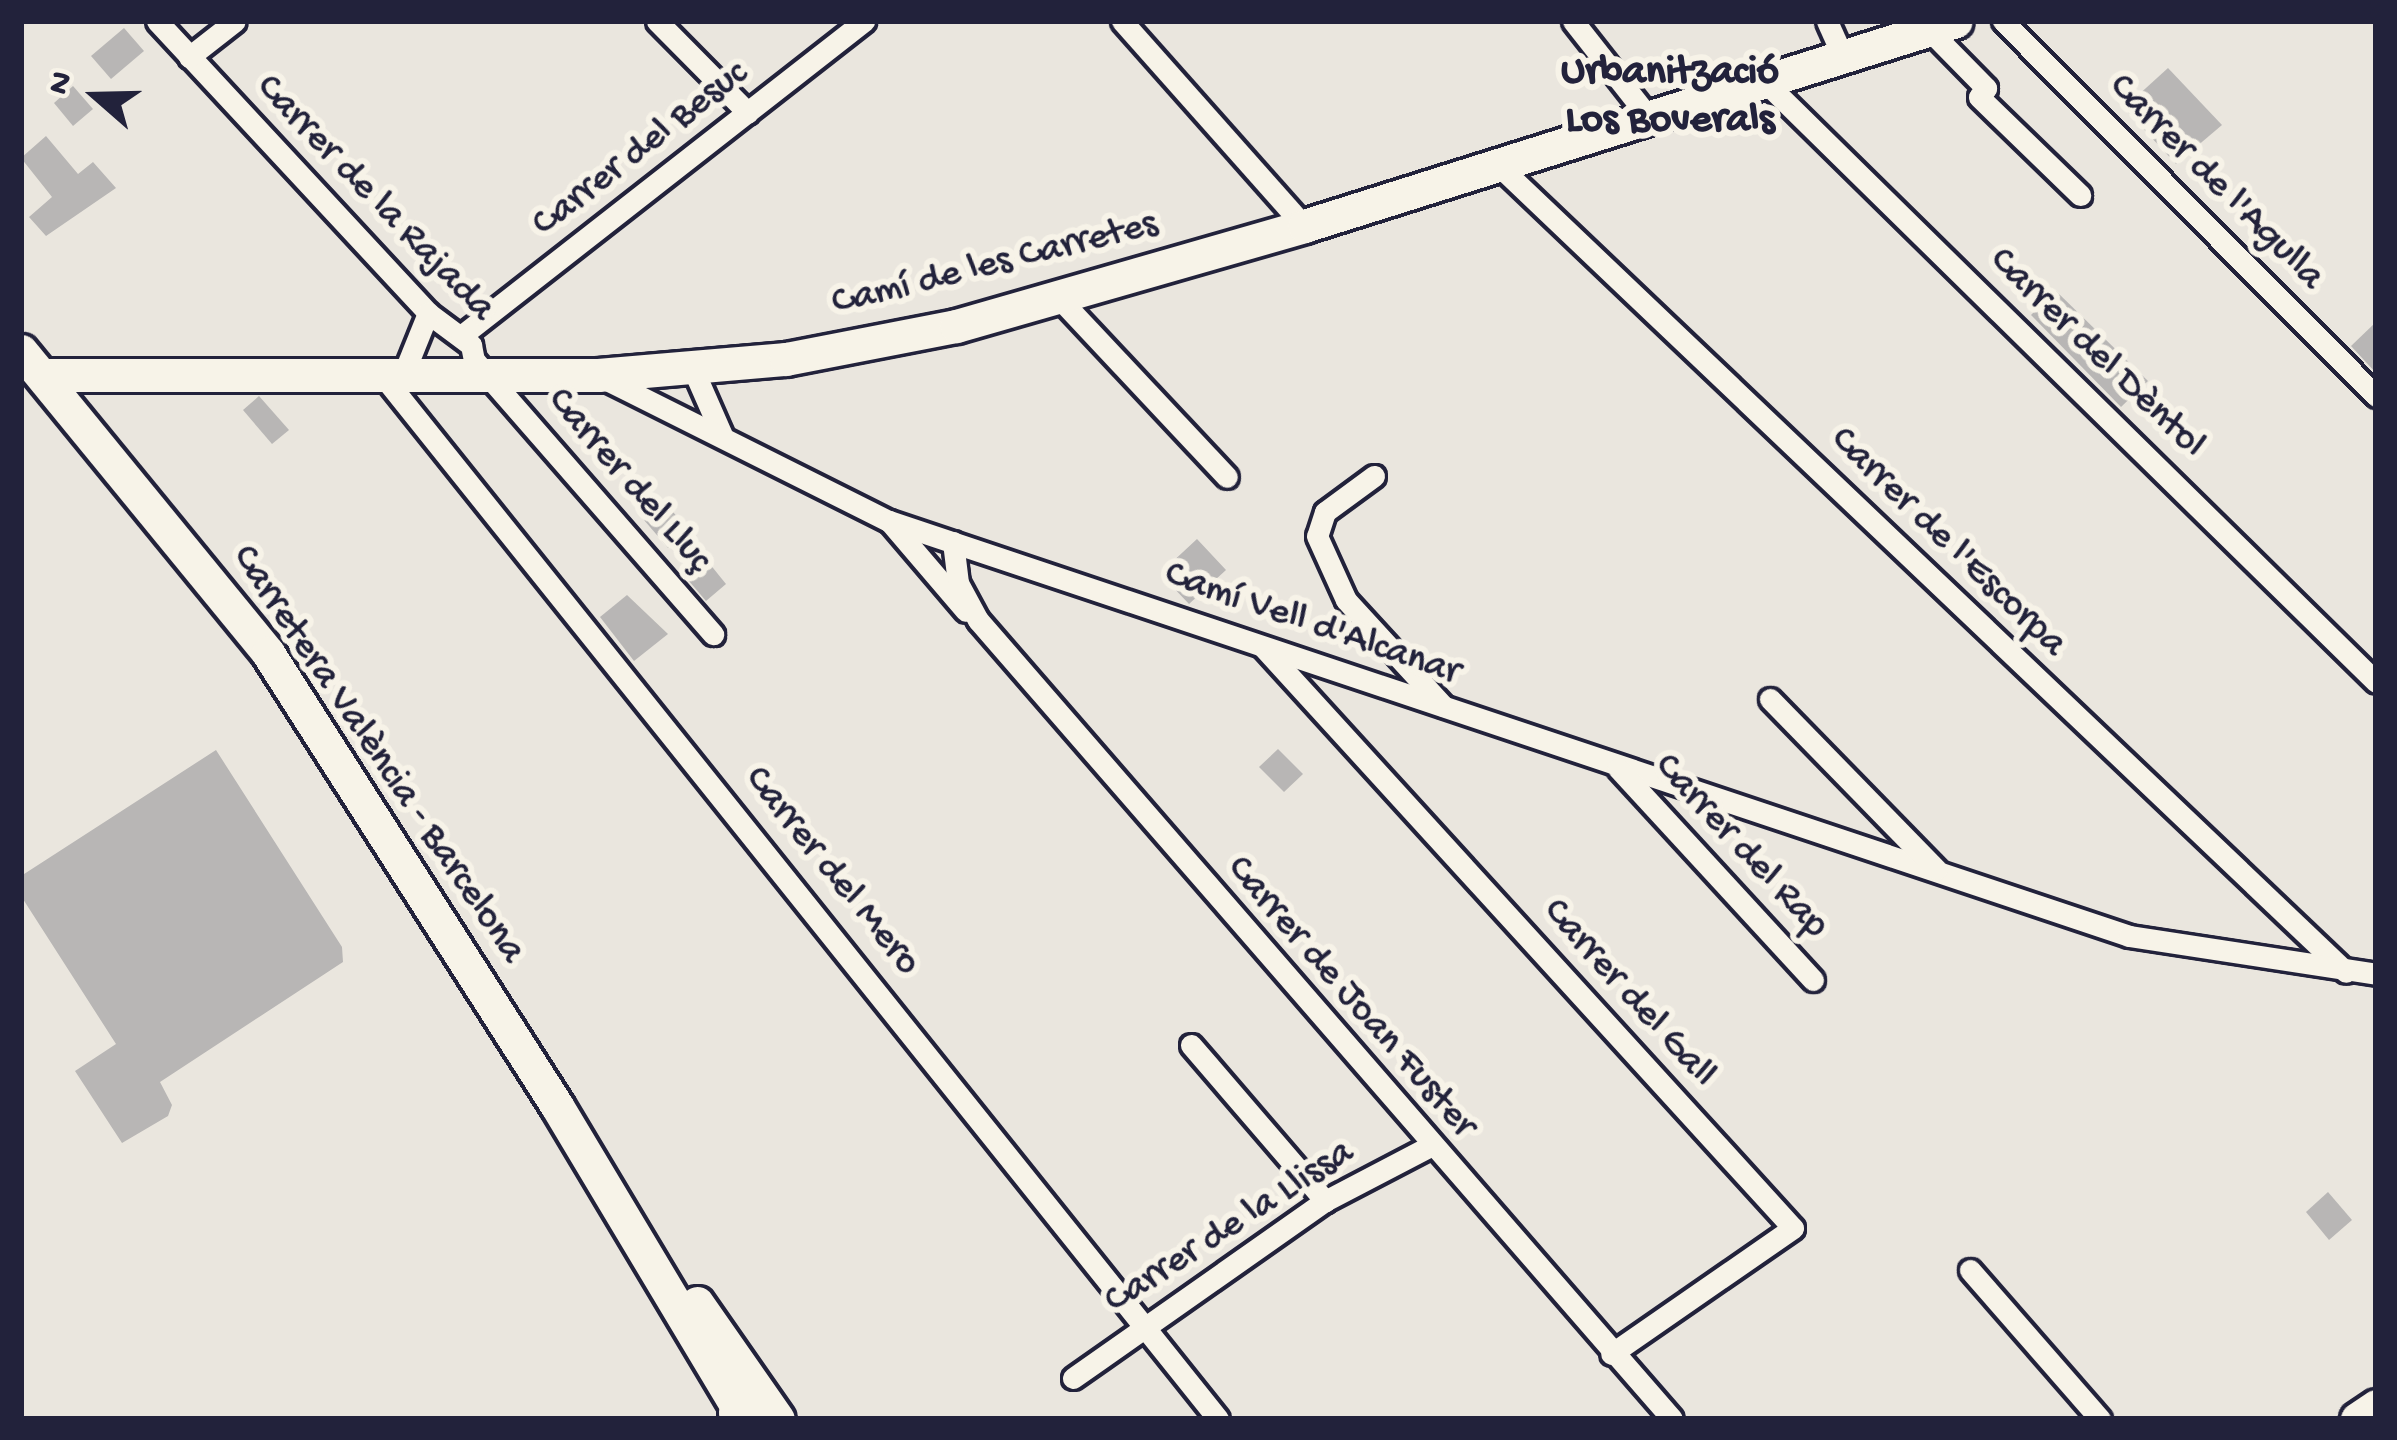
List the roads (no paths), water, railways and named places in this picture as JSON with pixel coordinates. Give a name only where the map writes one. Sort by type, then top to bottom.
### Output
[{"type":"street","name":"Carrer de la Rajada","points":[[157,21],[428,313],[461,335],[489,375]]},
{"type":"street","points":[[190,57],[236,21]]},
{"type":"street","points":[[657,21],[748,113]]},
{"type":"street","name":"Carrer del Besuc","points":[[461,335],[864,21]]},
{"type":"street","points":[[1122,21],[1304,226]]},
{"type":"street","points":[[1573,21],[1650,118]]},
{"type":"street","points":[[1827,21],[1842,53]]},
{"type":"street","name":"Carrer de l'Agulla","points":[[2003,21],[2376,396]]},
{"type":"street","points":[[1948,23],[1986,88],[1979,97],[2080,195]]},
{"type":"street","name":"Camí de les Carretes","points":[[28,368],[696,376],[956,326],[1304,226],[1948,23]]},
{"type":"street","name":"Carrer del Dèntol","points":[[1763,80],[2376,682]]},
{"type":"street","name":"Carrer de l'Escorpa","points":[[1499,166],[2346,972]]},
{"type":"street","points":[[1057,296],[1227,477]]},
{"type":"street","points":[[393,375],[428,313]]},
{"type":"street","name":"Carretera València - Barcelona","points":[[28,368],[268,653],[758,1415]]},
{"type":"street","name":"Carrer del Mero","points":[[393,375],[1218,1419]]},
{"type":"street","name":"Carrer del Lluç","points":[[489,375],[712,634]]},
{"type":"street","name":"Camí Vell d'Alcanar","points":[[598,375],[889,521],[983,553],[2129,936],[2375,975]]},
{"type":"street","points":[[673,413],[696,376]]},
{"type":"street","points":[[696,376],[722,436]]},
{"type":"street","points":[[1374,476],[1325,512],[1317,536],[1346,600],[1443,707]]},
{"type":"street","name":"Carrer de Joan Fuster","points":[[889,521],[1672,1419]]},
{"type":"street","points":[[943,587],[948,541]]},
{"type":"street","name":"Carrer de Joan Fuster","points":[[948,541],[958,584],[978,620]]},
{"type":"street","points":[[978,620],[972,564],[983,553]]},
{"type":"street","name":"Carrer del Gall","points":[[1261,646],[1793,1228],[1611,1354]]},
{"type":"street","name":"Camí Vell d'Alcanar","points":[[1770,699],[1941,873]]},
{"type":"street","name":"Carrer del Rap","points":[[1614,764],[1813,980]]},
{"type":"street","points":[[1191,1046],[1324,1201]]},
{"type":"street","name":"Carrer de la Llissa","points":[[1073,1378],[1324,1201],[1430,1146]]},
{"type":"street","points":[[1970,1270],[2100,1419]]},
{"type":"street","points":[[2357,1419],[2376,1406]]},
{"type":"district","name":"Urbanització Los Boverals","points":[[1670,98]]}]
